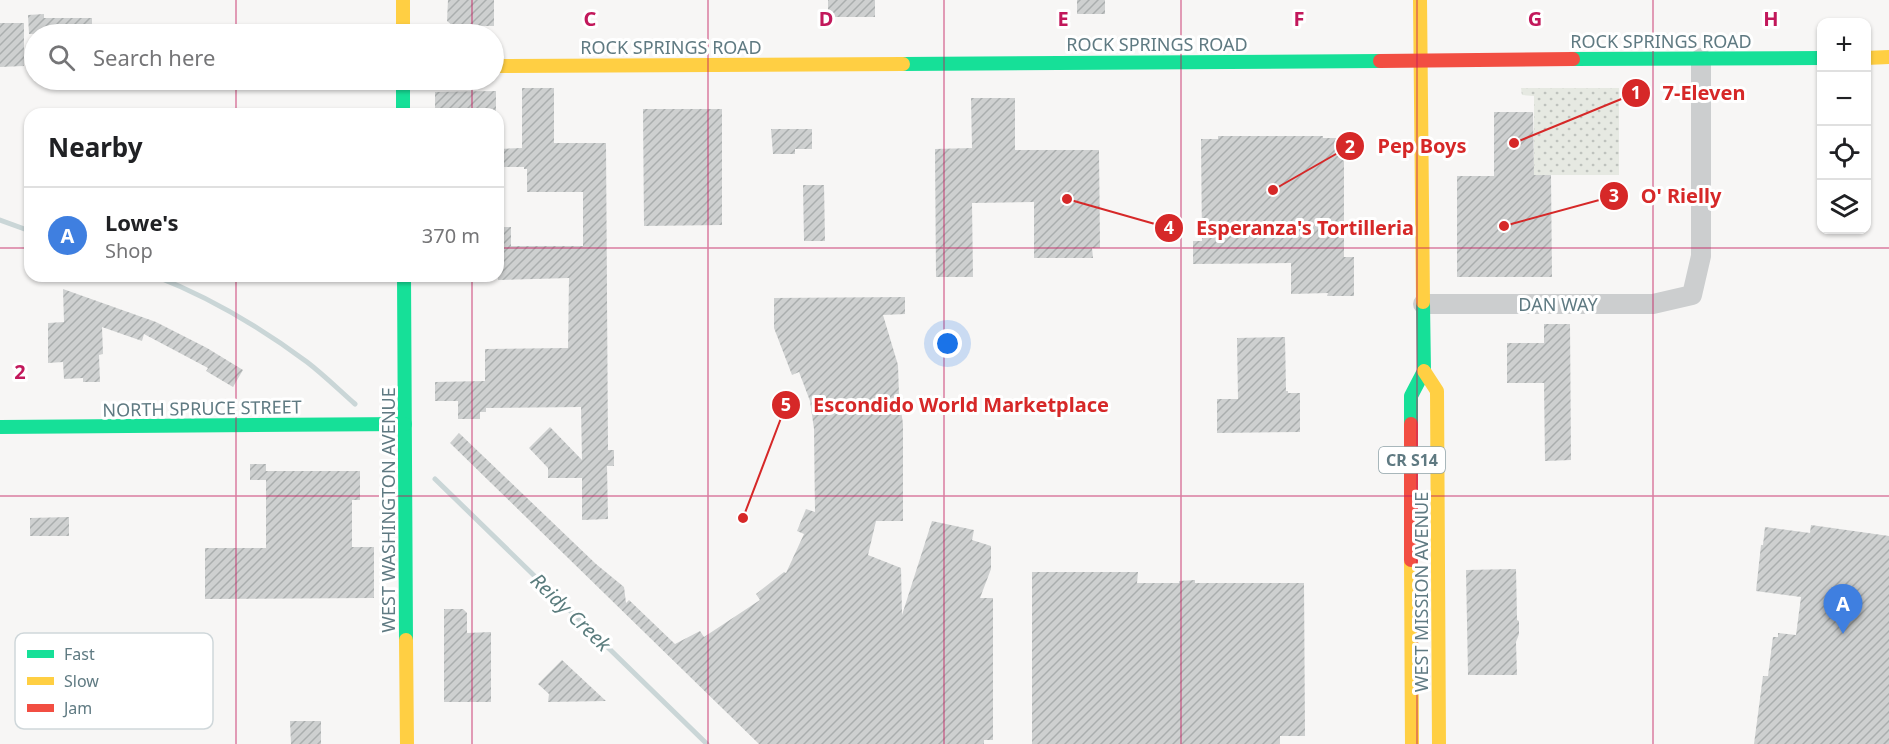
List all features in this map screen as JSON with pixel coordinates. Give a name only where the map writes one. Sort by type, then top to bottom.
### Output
[{"type":"street","points":[[403,0],[403,24]]},
{"type":"street","name":"WEST MISSION AVENUE","points":[[1412,744],[1411,396],[1424,371],[1420,0]]},
{"type":"street","points":[[1871,57],[1889,57]]},
{"type":"street","name":"DAN WAY","points":[[1423,303],[1653,304],[1692,294],[1701,256],[1701,58]]},
{"type":"street","name":"ROCK SPRINGS ROAD","points":[[504,66],[1817,58]]},
{"type":"street","points":[[403,90],[403,108]]},
{"type":"street","name":"WEST WASHINGTON AVENUE","points":[[404,282],[407,744]]},
{"type":"street","name":"WEST MISSION AVENUE","points":[[1424,371],[1437,391],[1439,744]]},
{"type":"street","name":"NORTH SPRUCE STREET","points":[[0,427],[405,424]]},
{"type":"shaded area","points":[[1521,88],[1619,88],[1619,175],[1534,175],[1534,96],[1522,95]]},
{"type":"building","points":[[448,0],[494,0],[494,24],[451,24],[447,21]]},
{"type":"building","points":[[828,0],[875,0],[875,17],[828,17]]},
{"type":"building","points":[[1077,0],[1105,0],[1105,14],[1077,14]]},
{"type":"building","points":[[44,14],[44,18],[92,18],[92,24],[28,24],[28,15]]},
{"type":"building","points":[[0,23],[24,23],[24,66],[0,67]]},
{"type":"building","points":[[522,88],[554,88],[554,143],[606,143],[608,450],[614,450],[614,466],[607,466],[608,519],[582,520],[582,478],[548,478],[548,468],[529,448],[550,427],[582,460],[581,407],[486,408],[486,412],[480,412],[480,419],[458,419],[458,401],[435,401],[435,382],[485,381],[485,349],[568,348],[569,278],[504,280],[504,227],[511,227],[511,246],[583,246],[583,192],[527,192],[527,169],[504,167],[504,149],[522,148]]},
{"type":"building","points":[[496,91],[496,108],[435,108],[435,92]]},
{"type":"building","points":[[971,98],[1015,98],[1015,150],[1099,150],[1100,248],[1092,248],[1093,258],[1034,258],[1034,202],[972,203],[973,277],[936,277],[935,149],[972,148]]},
{"type":"building","points":[[643,109],[722,109],[722,225],[644,226]]},
{"type":"building","points":[[1494,112],[1533,112],[1534,175],[1551,175],[1552,277],[1457,277],[1457,176],[1494,176]]},
{"type":"building","points":[[771,129],[812,129],[812,149],[795,149],[795,154],[773,154]]},
{"type":"building","points":[[1218,136],[1323,136],[1323,138],[1344,140],[1344,257],[1354,257],[1354,296],[1327,296],[1328,293],[1291,294],[1291,263],[1193,264],[1193,241],[1202,241],[1201,139],[1218,139]]},
{"type":"building","points":[[803,185],[824,185],[825,241],[804,241]]},
{"type":"building","points":[[63,289],[156,322],[207,348],[243,370],[233,387],[206,371],[208,368],[144,334],[142,341],[102,327],[103,354],[99,355],[100,382],[83,382],[83,378],[64,379],[63,362],[48,363],[48,323],[64,322]]},
{"type":"building","points":[[905,297],[905,314],[883,315],[898,365],[903,424],[903,521],[876,521],[868,555],[901,568],[902,615],[932,521],[974,530],[972,540],[991,546],[991,569],[980,598],[993,598],[993,740],[984,740],[984,744],[759,744],[450,443],[459,433],[596,564],[624,587],[626,603],[629,600],[675,644],[700,631],[704,637],[760,600],[756,594],[784,572],[786,573],[804,534],[797,531],[806,509],[815,512],[814,429],[810,401],[799,372],[792,375],[774,328],[774,298]]},
{"type":"building","points":[[1544,324],[1570,324],[1571,460],[1545,461],[1544,383],[1507,383],[1507,343],[1544,343]]},
{"type":"building","points":[[1285,337],[1286,391],[1300,393],[1300,432],[1217,433],[1217,399],[1238,399],[1237,338]]},
{"type":"building","points":[[250,464],[266,464],[266,480],[250,480]]},
{"type":"building","points":[[266,471],[360,471],[360,500],[352,500],[352,547],[374,547],[374,598],[205,599],[205,548],[266,548]]},
{"type":"building","points":[[69,517],[69,536],[30,536],[30,518]]},
{"type":"building","points":[[1811,525],[1889,536],[1889,744],[1754,744],[1763,676],[1768,676],[1773,637],[1778,637],[1778,633],[1796,635],[1801,597],[1756,591],[1765,527],[1810,533]]},
{"type":"building","points":[[1516,569],[1517,620],[1519,621],[1519,634],[1516,642],[1517,675],[1468,675],[1466,570]]},
{"type":"building","points":[[1032,572],[1138,572],[1137,583],[1179,583],[1179,581],[1195,580],[1195,583],[1304,583],[1305,736],[1280,736],[1280,744],[1032,744]]},
{"type":"building","points":[[444,609],[463,609],[467,613],[467,633],[491,632],[491,702],[444,702]]},
{"type":"building","points":[[562,660],[606,701],[548,702],[549,694],[538,684]]},
{"type":"building","points":[[290,721],[321,721],[321,744],[291,744]]},
{"type":"waterway","name":"Reidy Creek","points":[[0,220],[24,229]]},
{"type":"waterway","name":"Reidy Creek","points":[[170,282],[214,303],[271,337],[313,367],[355,404]]},
{"type":"waterway","name":"Reidy Creek","points":[[435,479],[707,744]]},
{"type":"traffic: fast","points":[[1573,59],[1817,58]]},
{"type":"traffic: fast","points":[[903,64],[1380,61]]},
{"type":"traffic: fast","points":[[403,90],[403,108]]},
{"type":"traffic: fast","points":[[404,282],[406,640]]},
{"type":"traffic: fast","points":[[1411,424],[1411,396],[1424,371],[1423,304]]},
{"type":"traffic: fast","points":[[0,427],[405,424]]},
{"type":"traffic: slow","points":[[403,0],[403,24]]},
{"type":"traffic: slow","points":[[1420,0],[1423,302]]},
{"type":"traffic: slow","points":[[1871,58],[1889,57]]},
{"type":"traffic: slow","points":[[504,66],[903,64]]},
{"type":"traffic: slow","points":[[1424,371],[1437,391],[1439,744]]},
{"type":"traffic: slow","points":[[1411,560],[1412,744]]},
{"type":"traffic: slow","points":[[406,640],[407,744]]},
{"type":"traffic: jam","points":[[1380,61],[1573,59]]},
{"type":"traffic: jam","points":[[1411,424],[1411,560]]},
{"type":"place","name":"7-Eleven","points":[[1514,143]]},
{"type":"place","name":"Pep Boys","points":[[1273,190]]},
{"type":"place","name":"Esperanza's Tortilleria","points":[[1067,199]]},
{"type":"place","name":"O' Rielly","points":[[1504,226]]},
{"type":"place","name":"Escondido World Marketplace","points":[[743,518]]},
{"type":"place","name":"Lowe's","points":[[1843,634]]}]
